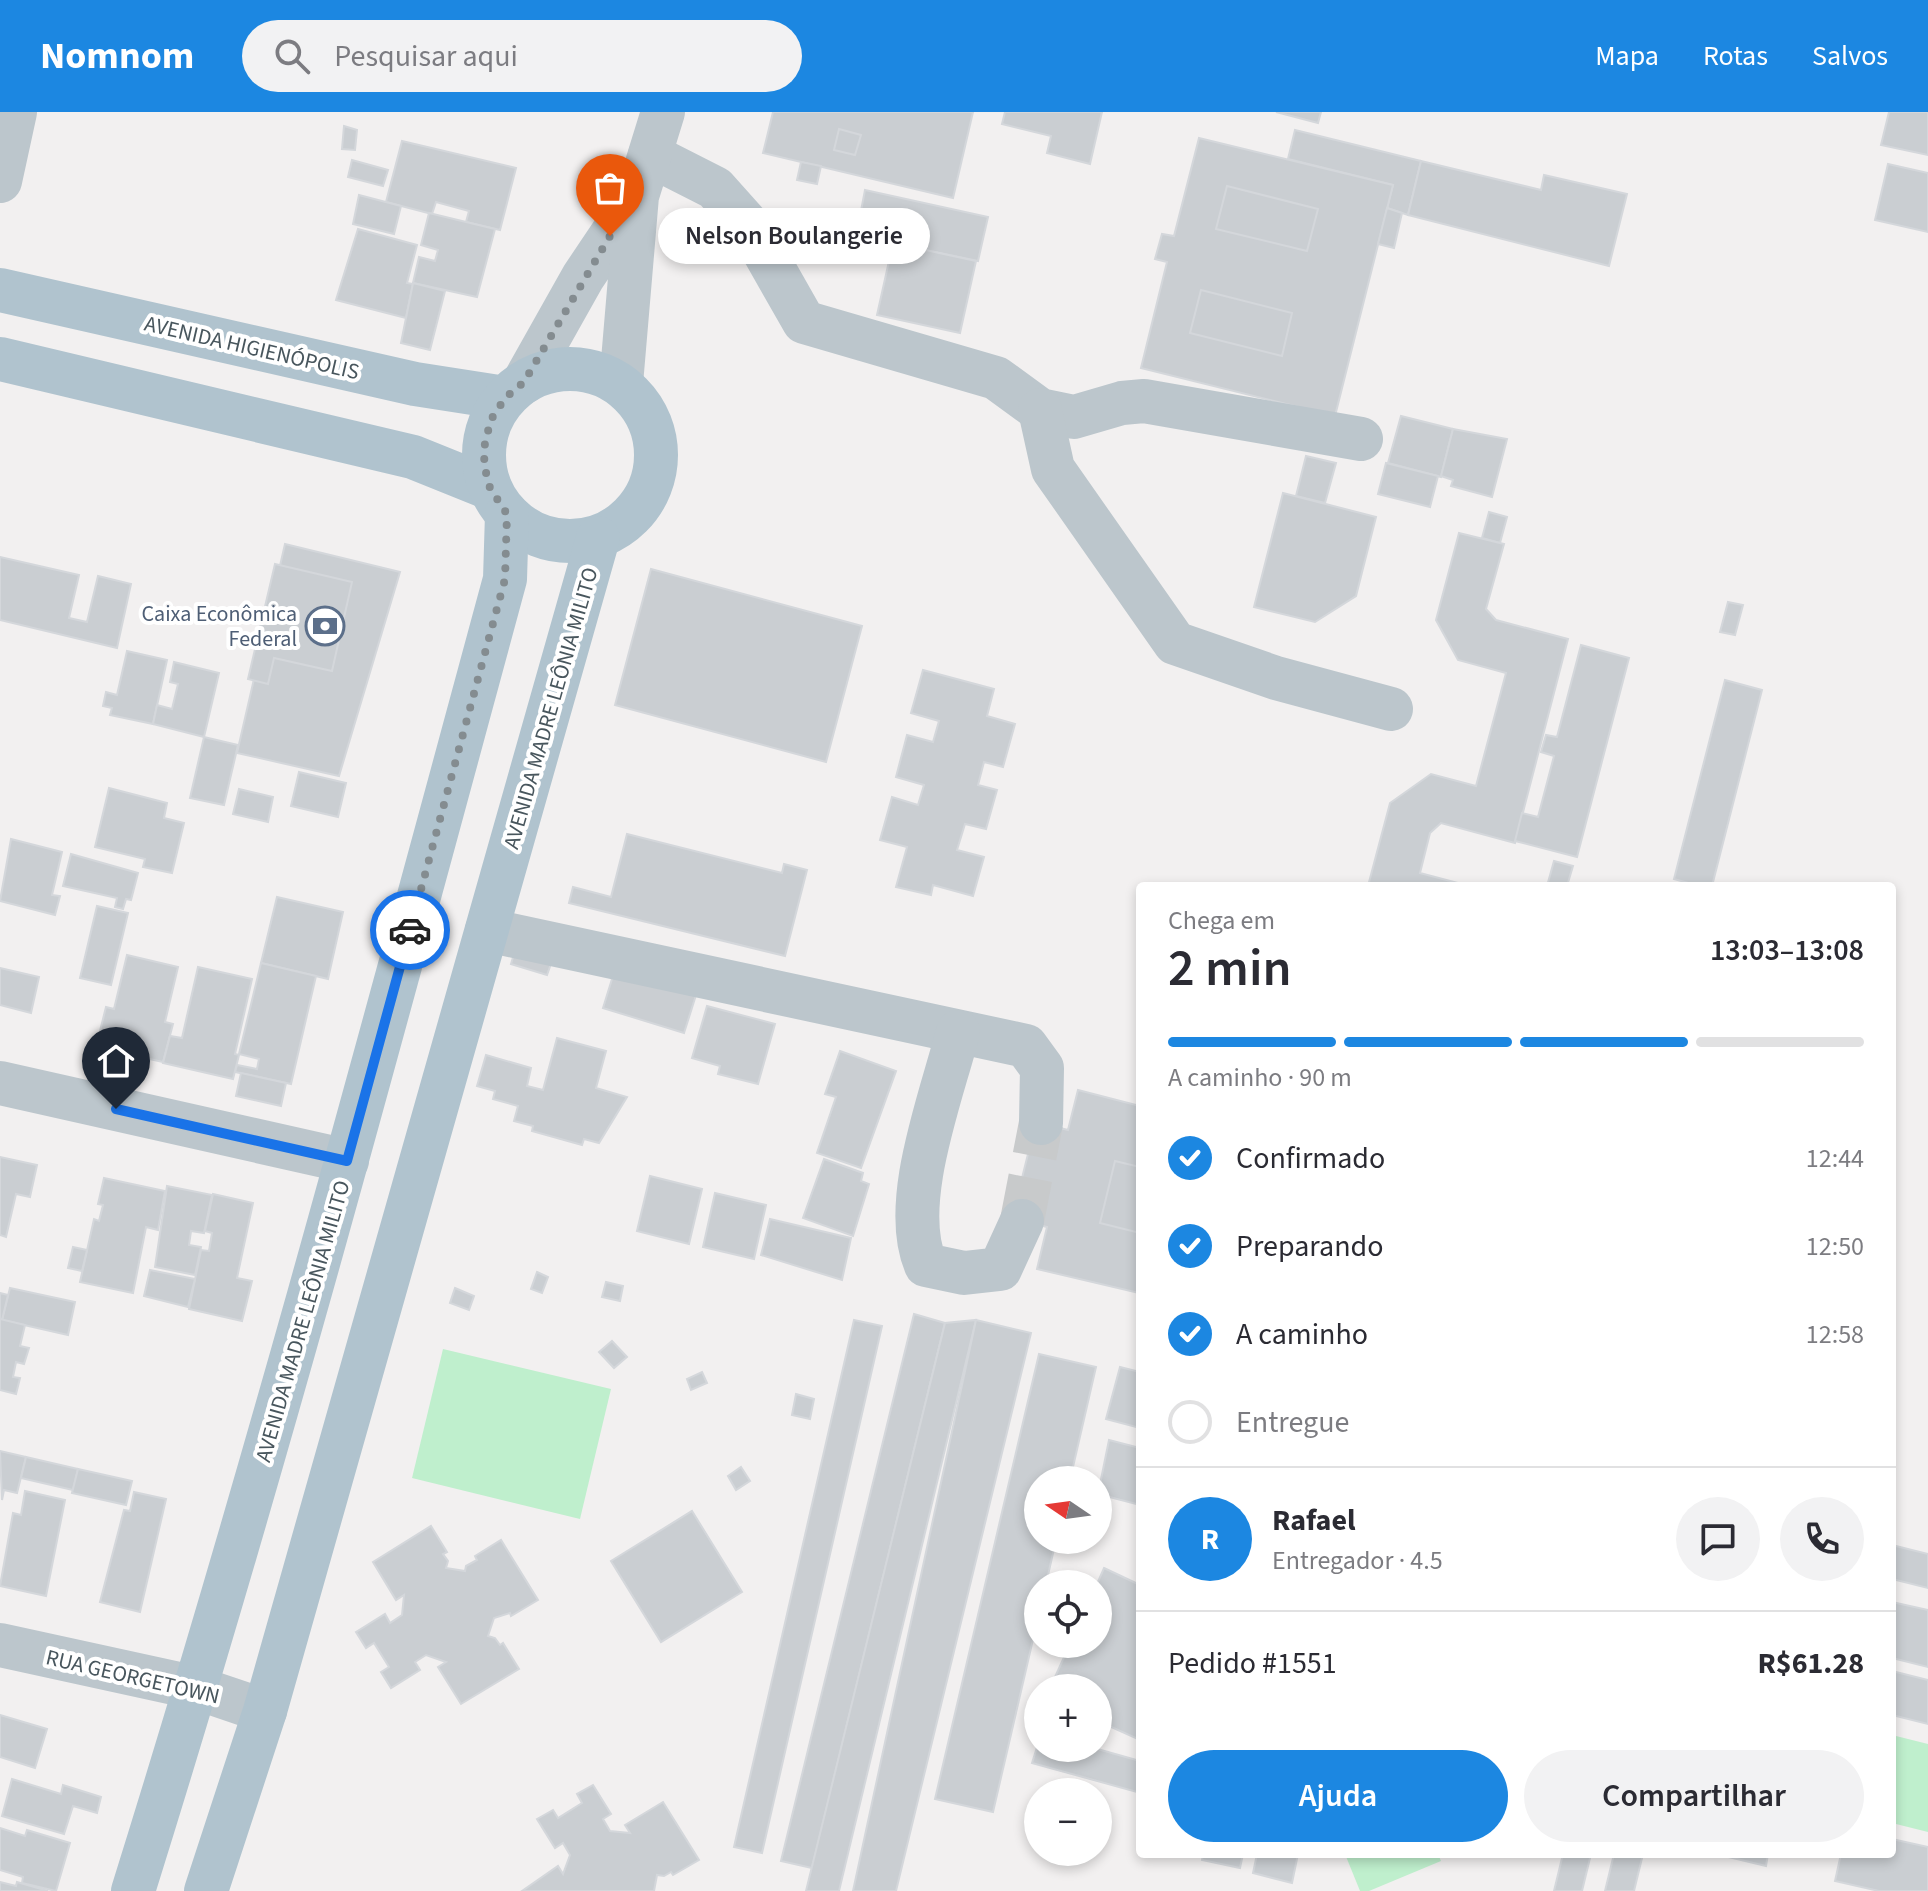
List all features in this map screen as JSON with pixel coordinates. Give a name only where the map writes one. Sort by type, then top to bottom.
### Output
[{"type":"main road","name":"AVENIDA HIGIENÓPOLIS","points":[[0,290],[415,384],[515,390]]},
{"type":"main road","points":[[0,359],[413,457],[498,501],[526,530],[549,540],[573,542],[598,538],[622,525],[641,506],[653,481],[657,454],[653,427],[640,403],[621,384],[596,372],[571,368],[547,371],[515,390],[492,418],[485,441],[484,465],[498,501]]},
{"type":"main road","name":"AVENIDA MADRE LEÔNIA MILITO","points":[[133,1891],[197,1688],[347,1161],[505,579],[498,501]]},
{"type":"main road","name":"AVENIDA MADRE LEÔNIA MILITO","points":[[206,1891],[265,1711],[598,538]]},
{"type":"street","points":[[0,181],[15,112]]},
{"type":"street","points":[[621,384],[644,175],[663,112]]},
{"type":"street","points":[[515,390],[644,175]]},
{"type":"street","points":[[644,175],[715,188],[750,227],[804,322],[996,378],[1040,410],[1074,417],[1122,403],[1144,401],[1361,439]]},
{"type":"street","points":[[1040,410],[1053,469],[1175,643],[1276,678],[1391,709]]},
{"type":"street","points":[[487,930],[1026,1046],[1042,1068],[1041,1123]]},
{"type":"street","points":[[958,1032],[922,1171],[917,1245],[926,1265],[964,1273],[1000,1269],[1022,1221]]},
{"type":"street","points":[[0,1083],[347,1161]]},
{"type":"street","name":"RUA GEORGETOWN","points":[[0,1645],[197,1688],[265,1711]]},
{"type":"green space","points":[[443,1349],[611,1389],[580,1519],[412,1478]]},
{"type":"green space","points":[[1896,1736],[1928,1744],[1928,1832],[1896,1824]]},
{"type":"green space","points":[[1347,1858],[1440,1858],[1441,1861],[1369,1891],[1360,1891]]},
{"type":"building","points":[[773,112],[973,112],[953,198],[763,153]]},
{"type":"building","points":[[1005,112],[1102,112],[1090,164],[1047,153],[1051,136],[1002,124]]},
{"type":"building","points":[[1276,112],[1321,112],[1318,123]]},
{"type":"building","points":[[1889,112],[1928,112],[1928,155],[1881,145]]},
{"type":"building","points":[[344,126],[357,130],[355,150],[342,149]]},
{"type":"building","points":[[839,129],[861,135],[855,155],[834,150]]},
{"type":"building","points":[[1295,130],[1421,161],[1408,215],[1387,208],[1393,185],[1288,159]]},
{"type":"building","points":[[1199,138],[1393,185],[1335,416],[1141,368],[1167,262],[1155,259],[1162,234],[1174,236]]},
{"type":"building","points":[[402,141],[516,168],[500,230],[466,222],[469,211],[436,202],[432,214],[386,202]]},
{"type":"building","points":[[352,160],[388,170],[383,186],[348,177]]},
{"type":"building","points":[[1421,161],[1541,190],[1544,175],[1627,194],[1609,266],[1408,215]]},
{"type":"building","points":[[801,162],[821,166],[817,184],[797,180]]},
{"type":"building","points":[[1888,164],[1928,173],[1928,232],[1875,220]]},
{"type":"building","points":[[1227,186],[1318,209],[1307,251],[1216,229]]},
{"type":"building","points":[[865,190],[988,217],[978,261],[892,243],[892,246],[879,244],[884,221],[860,216]]},
{"type":"building","points":[[359,195],[401,206],[394,234],[353,224]]},
{"type":"building","points":[[1387,208],[1402,213],[1394,248],[1378,244]]},
{"type":"building","points":[[429,213],[495,229],[477,297],[413,283],[419,257],[435,261],[438,250],[421,245]]},
{"type":"building","points":[[358,229],[417,245],[407,283],[413,284],[406,318],[336,300]]},
{"type":"building","points":[[893,243],[976,261],[960,333],[877,315]]},
{"type":"building","points":[[413,283],[445,291],[430,350],[401,343]]},
{"type":"building","points":[[1201,290],[1292,313],[1282,356],[1190,333]]},
{"type":"building","points":[[1401,416],[1453,429],[1441,477],[1388,463]]},
{"type":"building","points":[[1453,429],[1507,439],[1492,497],[1451,486],[1453,480],[1441,476]]},
{"type":"building","points":[[1306,456],[1336,463],[1325,503],[1296,496]]},
{"type":"building","points":[[1386,463],[1438,476],[1430,507],[1378,494]]},
{"type":"building","points":[[1283,493],[1376,517],[1356,596],[1315,622],[1254,607]]},
{"type":"building","points":[[1489,512],[1507,517],[1500,543],[1482,538]]},
{"type":"building","points":[[1459,533],[1504,544],[1486,609],[1496,620],[1568,639],[1515,843],[1441,823],[1430,833],[1420,873],[1454,882],[1369,882],[1390,803],[1431,774],[1476,786],[1506,673],[1458,660],[1436,620]]},
{"type":"building","name":"Caixa Econômica Federal","points":[[285,544],[400,572],[339,776],[237,753]]},
{"type":"building","points":[[0,557],[79,575],[69,618],[87,622],[98,576],[131,584],[117,648],[0,620]]},
{"type":"building","points":[[275,564],[352,582],[332,671],[274,658],[268,684],[248,679]]},
{"type":"building","points":[[651,569],[862,626],[826,762],[615,705]]},
{"type":"building","points":[[1728,602],[1743,605],[1735,635],[1720,632]]},
{"type":"building","points":[[1581,645],[1629,658],[1577,857],[1515,841],[1522,813],[1538,817],[1554,756],[1541,752],[1546,735],[1557,737]]},
{"type":"building","points":[[127,651],[167,660],[153,724],[110,715],[112,708],[103,706],[106,692],[117,695]]},
{"type":"building","points":[[174,662],[219,673],[204,737],[153,724],[157,705],[172,709],[178,684],[170,682]]},
{"type":"building","points":[[923,670],[994,689],[987,716],[1015,724],[1003,767],[984,762],[978,785],[997,790],[986,829],[965,824],[957,850],[984,857],[973,896],[933,885],[931,895],[896,887],[907,847],[880,840],[892,797],[918,805],[924,785],[896,777],[907,735],[933,742],[939,721],[911,713]]},
{"type":"building","points":[[1725,680],[1762,690],[1713,882],[1674,879]]},
{"type":"building","points":[[204,737],[238,745],[224,805],[190,798]]},
{"type":"building","points":[[299,772],[346,783],[338,817],[291,806]]},
{"type":"building","points":[[109,788],[167,803],[164,818],[184,823],[172,873],[143,867],[145,859],[95,847]]},
{"type":"building","points":[[239,789],[273,797],[268,822],[233,814]]},
{"type":"building","points":[[627,834],[782,873],[784,864],[807,870],[785,956],[569,903],[573,887],[611,897]]},
{"type":"building","points":[[11,839],[62,852],[52,895],[60,896],[55,915],[0,901]]},
{"type":"building","points":[[71,854],[138,873],[131,900],[126,899],[123,909],[115,907],[117,898],[63,886]]},
{"type":"building","points":[[1554,861],[1573,866],[1568,882],[1548,882]]},
{"type":"building","points":[[277,897],[343,912],[328,979],[261,963]]},
{"type":"building","points":[[97,906],[128,913],[111,985],[80,978]]},
{"type":"building","points":[[516,947],[553,958],[547,975],[511,964]]},
{"type":"building","points":[[127,955],[178,967],[165,1022],[173,1024],[163,1062],[96,1047],[106,1007],[114,1009]]},
{"type":"building","points":[[261,963],[316,976],[291,1084],[235,1072],[237,1065],[257,1069],[259,1059],[239,1054]]},
{"type":"building","points":[[616,966],[697,992],[684,1033],[603,1008]]},
{"type":"building","points":[[198,967],[252,979],[235,1054],[239,1055],[233,1079],[163,1063],[170,1036],[182,1038]]},
{"type":"building","points":[[0,968],[39,977],[31,1013],[0,1005]]},
{"type":"building","points":[[707,1006],[775,1024],[758,1084],[718,1074],[720,1066],[692,1058]]},
{"type":"building","points":[[557,1038],[606,1051],[596,1088],[627,1097],[599,1143],[584,1139],[582,1145],[532,1131],[533,1126],[514,1121],[518,1106],[493,1099],[495,1091],[477,1086],[486,1055],[531,1068],[527,1086],[543,1090]]},
{"type":"building","points":[[840,1051],[896,1071],[861,1168],[817,1153],[836,1097],[825,1094]]},
{"type":"building","points":[[241,1073],[286,1083],[281,1106],[236,1096]]},
{"type":"building","points":[[1078,1090],[1136,1105],[1136,1292],[1037,1269],[1047,1227],[1012,1218],[1036,1122],[1068,1130]]},
{"type":"building","points":[[0,1157],[37,1165],[30,1197],[16,1194],[6,1237],[0,1235]]},
{"type":"building","points":[[824,1159],[863,1173],[861,1181],[869,1184],[853,1236],[803,1218]]},
{"type":"building","points":[[1115,1161],[1136,1166],[1136,1232],[1100,1223]]},
{"type":"building","points":[[650,1176],[702,1189],[689,1244],[637,1231]]},
{"type":"building","points":[[104,1178],[165,1191],[158,1230],[146,1227],[133,1293],[80,1282],[94,1219],[99,1221],[103,1205],[98,1204]]},
{"type":"building","points":[[167,1186],[212,1195],[204,1233],[191,1231],[189,1245],[201,1247],[195,1275],[155,1267]]},
{"type":"building","points":[[715,1193],[766,1205],[754,1259],[703,1247]]},
{"type":"building","points":[[213,1194],[253,1203],[237,1278],[252,1281],[242,1321],[189,1309],[201,1250],[209,1251],[212,1233],[205,1231]]},
{"type":"building","points":[[770,1219],[851,1238],[842,1280],[761,1255]]},
{"type":"building","points":[[73,1247],[87,1250],[82,1271],[68,1268]]},
{"type":"building","points":[[150,1270],[195,1279],[188,1307],[144,1296]]},
{"type":"building","points":[[537,1272],[548,1277],[542,1293],[531,1289]]},
{"type":"building","points":[[606,1282],[623,1286],[620,1301],[602,1297]]},
{"type":"building","points":[[10,1288],[75,1302],[68,1335],[2,1320]]},
{"type":"building","points":[[455,1288],[474,1296],[469,1310],[450,1303]]},
{"type":"building","points":[[0,1293],[8,1295],[2,1320],[0,1319]]},
{"type":"building","points":[[914,1314],[945,1323],[812,1868],[781,1861]]},
{"type":"building","points":[[0,1319],[25,1325],[20,1346],[29,1348],[24,1364],[16,1362],[13,1377],[20,1378],[16,1394],[0,1390]]},
{"type":"building","points":[[854,1320],[882,1326],[762,1853],[734,1847]]},
{"type":"building","points":[[976,1320],[839,1891],[806,1891],[945,1323]]},
{"type":"building","points":[[976,1320],[1031,1333],[896,1891],[853,1891]]},
{"type":"building","points":[[612,1341],[627,1357],[614,1368],[599,1352]]},
{"type":"building","points":[[1039,1354],[1096,1367],[1073,1466],[1024,1466],[1024,1554],[1053,1554],[1049,1570],[1024,1570],[1024,1658],[1029,1658],[993,1812],[935,1799]]},
{"type":"building","points":[[1120,1367],[1136,1371],[1136,1427],[1106,1419]]},
{"type":"building","points":[[702,1372],[707,1383],[691,1390],[687,1379]]},
{"type":"building","points":[[796,1394],[814,1399],[810,1419],[792,1415]]},
{"type":"building","points":[[1109,1440],[1136,1447],[1136,1504],[1112,1498],[1112,1466],[1104,1466]]},
{"type":"building","points":[[0,1451],[26,1457],[17,1493],[4,1490],[2,1500]]},
{"type":"building","points":[[26,1457],[78,1469],[73,1490],[21,1478]]},
{"type":"building","points":[[741,1467],[750,1481],[736,1490],[728,1476]]},
{"type":"building","points":[[78,1469],[132,1481],[126,1505],[72,1493]]},
{"type":"building","points":[[25,1491],[65,1500],[46,1596],[0,1586],[13,1513],[21,1515]]},
{"type":"building","points":[[134,1492],[166,1499],[140,1612],[100,1602],[124,1510],[130,1511]]},
{"type":"building","points":[[692,1511],[742,1592],[661,1642],[611,1561]]},
{"type":"building","points":[[431,1526],[447,1552],[443,1554],[448,1561],[446,1568],[465,1571],[466,1566],[477,1560],[475,1556],[501,1540],[538,1600],[511,1616],[510,1613],[494,1618],[488,1636],[495,1638],[500,1645],[503,1643],[519,1669],[461,1704],[438,1667],[446,1662],[426,1655],[415,1662],[420,1670],[391,1688],[381,1672],[389,1667],[374,1643],[366,1648],[356,1632],[385,1614],[390,1623],[402,1615],[404,1595],[396,1600],[373,1562]]},
{"type":"building","points":[[1896,1546],[1928,1554],[1928,1588],[1896,1580]]},
{"type":"building","points":[[1112,1572],[1136,1583],[1136,1738],[1112,1727],[1112,1674],[1056,1674],[1064,1658],[1112,1658]]},
{"type":"building","points":[[1896,1603],[1928,1610],[1928,1667],[1896,1659]]},
{"type":"building","points":[[1896,1672],[1928,1680],[1928,1724],[1896,1716]]},
{"type":"building","points":[[0,1715],[47,1729],[35,1768],[0,1757]]},
{"type":"building","points":[[1112,1753],[1136,1760],[1136,1792],[1112,1785],[1112,1778],[1086,1778],[1032,1763],[1112,1762]]},
{"type":"building","points":[[12,1779],[61,1794],[63,1785],[101,1797],[97,1813],[73,1806],[64,1834],[2,1816]]},
{"type":"building","points":[[593,1785],[611,1814],[603,1819],[610,1831],[630,1833],[625,1825],[663,1802],[699,1860],[673,1875],[671,1872],[664,1876],[657,1875],[654,1891],[522,1891],[558,1866],[563,1874],[570,1855],[563,1843],[555,1848],[537,1819],[553,1810],[558,1818],[582,1803],[577,1794]]},
{"type":"building","points":[[0,1828],[25,1836],[27,1830],[70,1843],[56,1891],[22,1883],[23,1877],[0,1870]]},
{"type":"building","points":[[1896,1840],[1928,1847],[1928,1891],[1879,1891],[1835,1881],[1840,1858],[1896,1858]]},
{"type":"building","points":[[1202,1858],[1242,1858],[1240,1868]]},
{"type":"building","points":[[1256,1858],[1297,1858],[1292,1883],[1253,1873]]},
{"type":"building","points":[[1562,1858],[1590,1858],[1582,1891],[1554,1891]]},
{"type":"building","points":[[1613,1858],[1642,1858],[1634,1891],[1605,1891]]},
{"type":"building","points":[[1733,1858],[1767,1858],[1766,1866]]},
{"type":"building","points":[[0,1882],[16,1886],[17,1882],[48,1891],[0,1891]]},
{"type":"tunnel","points":[[1022,1221],[1041,1123]]},
{"type":"way so far","points":[[410,930],[505,579],[507,514],[490,488],[484,465],[485,441],[492,418],[505,398],[524,382],[583,277],[610,236]]},
{"type":"place","name":"Nelson Boulangerie","points":[[610,236]]},
{"type":"place","name":"Caixa Econômica Federal","points":[[325,626]]},
{"type":"route","points":[[116,1109],[347,1161],[410,930]]}]
